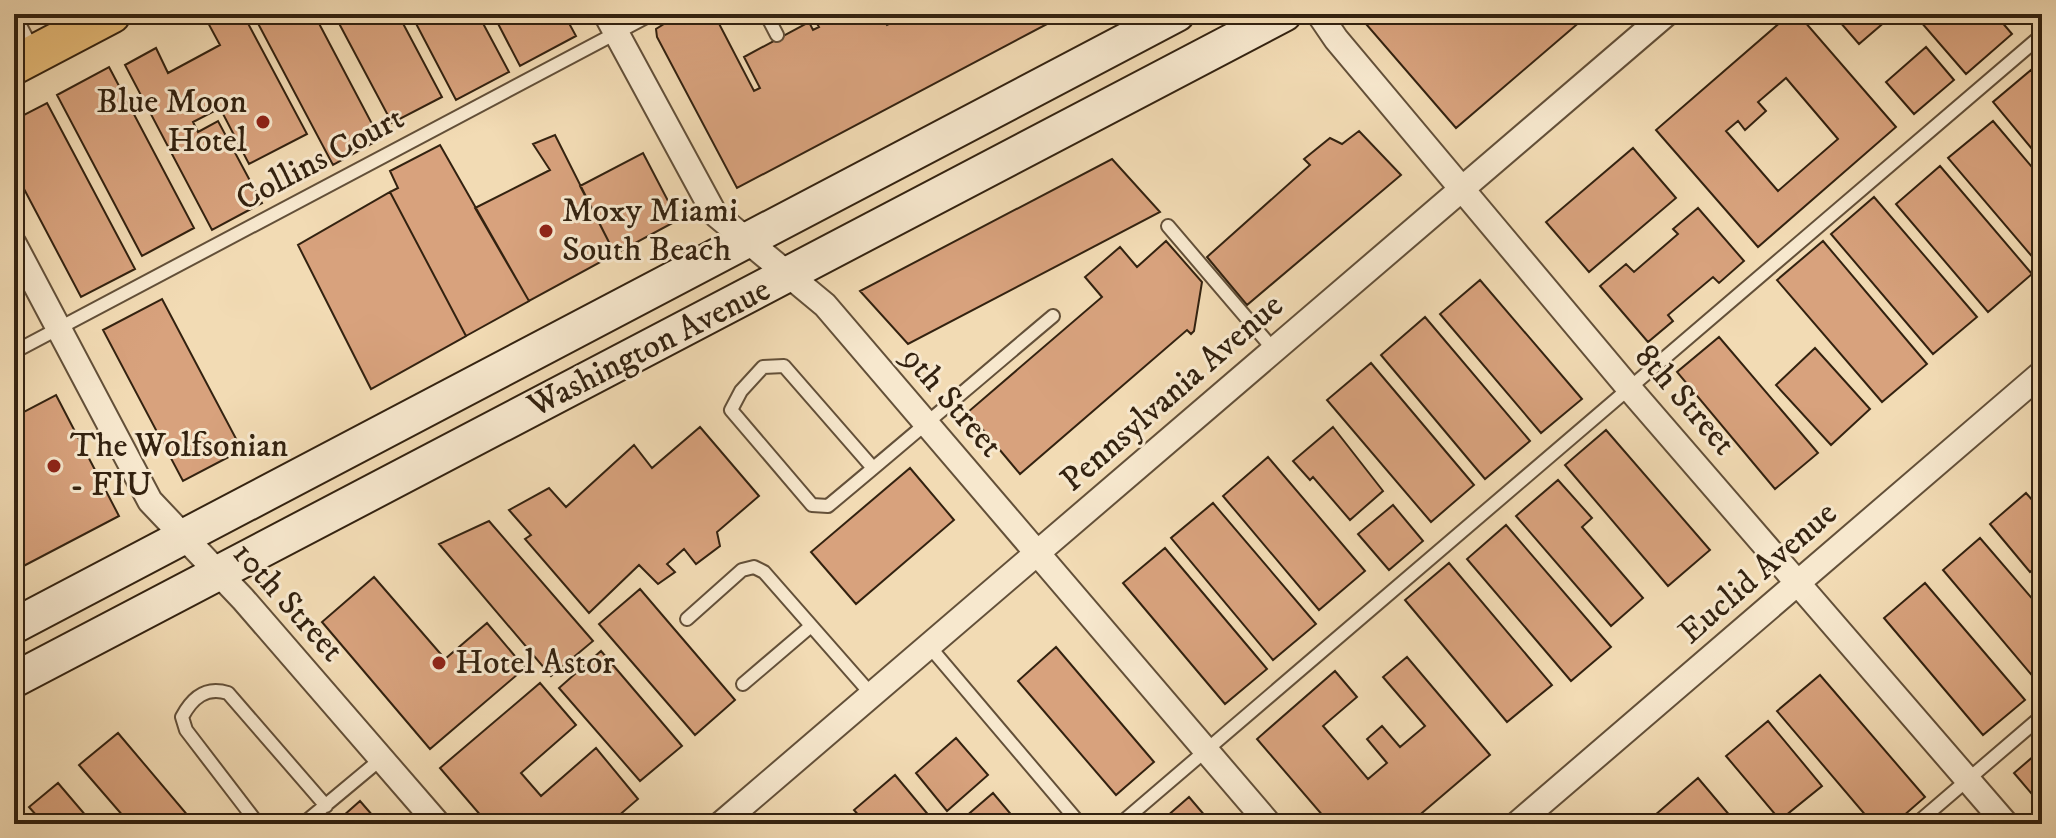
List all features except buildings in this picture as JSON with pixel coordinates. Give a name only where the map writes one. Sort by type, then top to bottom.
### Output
[{"type":"main road","points":[[25,59],[111,14]]},
{"type":"main road","name":"Washington Avenue","points":[[14,626],[1177,14]]},
{"type":"main road","name":"Washington Avenue","points":[[14,680],[1284,14]]},
{"type":"street","name":"8th Street","points":[[1319,14],[1336,39],[1461,190],[1628,387],[2006,824]]},
{"type":"street","name":"Pennsylvania Avenue","points":[[721,824],[1666,14]]},
{"type":"street","name":"9th Street","points":[[611,23],[705,202],[825,305],[1269,824]]},
{"type":"street","name":"10th Street","points":[[14,244],[150,501],[217,572],[438,824]]},
{"type":"street","name":"Euclid Avenue","points":[[1517,824],[2042,373]]},
{"type":"lane","points":[[14,14],[25,59]]},
{"type":"lane","name":"Collins Court","points":[[14,352],[611,23],[652,14]]},
{"type":"lane","points":[[766,14],[777,35]]},
{"type":"lane","points":[[1120,824],[2042,35]]},
{"type":"lane","points":[[1168,226],[1274,350]]},
{"type":"lane","points":[[873,468],[784,366],[763,367],[741,391],[731,410],[812,505],[828,506],[873,468],[925,423],[1053,316]]},
{"type":"lane","points":[[687,619],[742,570],[754,567],[764,572],[872,695]]},
{"type":"lane","points":[[743,684],[811,626]]},
{"type":"lane","points":[[929,646],[1080,824]]},
{"type":"lane","points":[[258,824],[186,730],[182,717],[188,705],[204,692],[215,689],[228,693],[326,806]]},
{"type":"lane","points":[[1916,824],[2042,716]]},
{"type":"lane","points":[[303,824],[381,759]]},
{"type":"place","name":"Blue Moon Hotel","points":[[263,122]]},
{"type":"place","name":"Moxy Miami South Beach","points":[[546,231]]},
{"type":"place","name":"The Wolfsonian - FIU","points":[[54,466]]},
{"type":"place","name":"Hotel Astor","points":[[439,663]]}]
